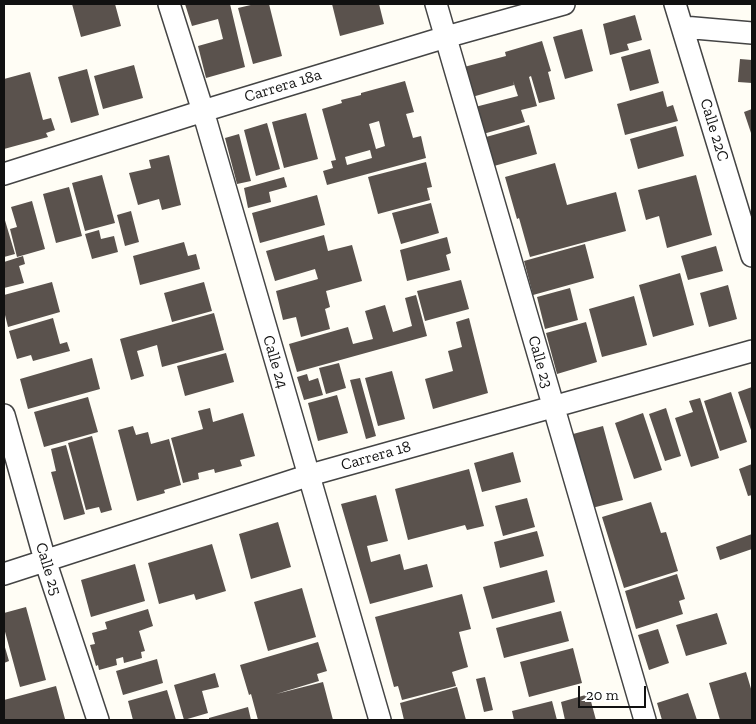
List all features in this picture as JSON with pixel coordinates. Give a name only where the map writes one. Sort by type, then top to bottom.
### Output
[{"type":"street","name":"Calle 24","points":[[169,4],[203,111],[380,720]]},
{"type":"street","name":"Calle 23","points":[[436,4],[645,720]]},
{"type":"street","name":"Carrera 18a","points":[[4,174],[446,37],[564,4]]},
{"type":"street","name":"Calle 22C","points":[[675,4],[752,256]]},
{"type":"street","points":[[683,27],[752,33]]},
{"type":"street","name":"Carrera 18","points":[[4,574],[310,475],[752,351]]},
{"type":"street","name":"Calle 25","points":[[4,415],[45,560],[98,720]]},
{"type":"building","points":[[72,4],[115,4],[121,26],[81,37]]},
{"type":"building","points":[[185,4],[230,4],[245,67],[206,78],[198,46],[223,39],[218,19],[192,26]]},
{"type":"building","points":[[255,4],[269,4],[282,56],[253,64],[238,8]]},
{"type":"building","points":[[332,4],[379,4],[384,24],[340,36]]},
{"type":"building","points":[[635,15],[642,40],[627,44],[629,50],[610,55],[603,24]]},
{"type":"building","points":[[582,29],[593,71],[565,79],[553,37]]},
{"type":"building","points":[[542,41],[551,71],[548,72],[555,99],[539,103],[531,76],[529,77],[537,106],[521,110],[525,122],[483,134],[475,107],[518,96],[513,81],[514,85],[472,97],[464,67],[506,56],[505,52]]},
{"type":"building","points":[[650,49],[659,83],[630,91],[621,57]]},
{"type":"building","points":[[740,59],[752,60],[752,83],[738,82]]},
{"type":"building","points":[[134,65],[143,98],[103,109],[94,76]]},
{"type":"building","points":[[87,69],[99,115],[71,123],[58,77]]},
{"type":"building","points":[[30,72],[43,120],[51,118],[55,130],[46,133],[48,137],[4,149],[4,79]]},
{"type":"building","points":[[405,81],[414,112],[406,114],[413,138],[421,136],[426,158],[327,185],[323,171],[333,168],[331,161],[336,160],[322,109],[342,103],[341,100],[361,95],[361,93]],"holes":[[[379,121],[385,146],[376,149],[369,124]],[[370,150],[372,158],[347,165],[345,157]]]},
{"type":"building","points":[[663,91],[667,107],[673,105],[678,121],[625,135],[617,104]]},
{"type":"building","points":[[752,109],[752,136],[744,112]]},
{"type":"building","points":[[306,113],[318,159],[284,168],[272,122]]},
{"type":"building","points":[[267,123],[280,169],[256,176],[244,130]]},
{"type":"building","points":[[529,125],[537,154],[494,166],[486,137]]},
{"type":"building","points":[[676,126],[684,156],[638,169],[630,139]]},
{"type":"building","points":[[239,134],[251,181],[237,184],[225,138]]},
{"type":"building","points":[[169,155],[181,205],[162,210],[159,199],[138,205],[129,173],[151,168],[149,160]]},
{"type":"building","points":[[426,162],[432,187],[427,188],[430,200],[378,214],[368,177]]},
{"type":"building","points":[[555,163],[567,205],[616,192],[626,231],[530,257],[505,177]]},
{"type":"building","points":[[102,175],[115,223],[85,231],[72,183]]},
{"type":"building","points":[[696,175],[712,235],[667,248],[659,216],[646,220],[638,190]]},
{"type":"building","points":[[284,177],[287,187],[269,192],[271,202],[248,208],[244,188]]},
{"type":"building","points":[[69,187],[82,236],[56,243],[43,194]]},
{"type":"building","points":[[317,195],[325,225],[260,243],[252,213]]},
{"type":"building","points":[[32,201],[45,249],[17,257],[10,229],[17,227],[11,207]]},
{"type":"building","points":[[431,203],[439,233],[401,244],[392,213]]},
{"type":"building","points":[[131,211],[139,242],[125,246],[117,215]]},
{"type":"building","points":[[4,217],[15,254],[4,257]]},
{"type":"building","points":[[99,230],[101,239],[114,236],[118,252],[92,259],[85,234]]},
{"type":"building","points":[[324,235],[328,251],[352,245],[362,281],[326,291],[330,307],[325,309],[330,329],[301,337],[296,317],[283,320],[276,291],[318,279],[315,269],[275,281],[266,251]]},
{"type":"building","points":[[447,237],[451,253],[446,255],[450,270],[407,281],[400,250]]},
{"type":"building","points":[[184,242],[188,256],[196,254],[200,269],[140,285],[133,256]]},
{"type":"building","points":[[585,244],[594,278],[533,295],[524,261]]},
{"type":"building","points":[[716,246],[723,271],[688,280],[681,256]]},
{"type":"building","points":[[23,256],[25,264],[19,266],[24,283],[4,288],[4,262]]},
{"type":"building","points":[[680,273],[694,325],[653,337],[639,285]]},
{"type":"building","points":[[461,280],[469,309],[425,321],[417,291]]},
{"type":"building","points":[[52,282],[60,312],[8,327],[4,311],[4,295]]},
{"type":"building","points":[[204,282],[212,311],[172,322],[164,293]]},
{"type":"building","points":[[728,285],[737,319],[709,327],[700,293]]},
{"type":"building","points":[[570,288],[578,320],[545,329],[537,297]]},
{"type":"building","points":[[416,295],[427,336],[297,372],[289,344],[348,327],[353,344],[373,339],[365,311],[385,305],[393,332],[412,326],[405,298]]},
{"type":"building","points":[[634,296],[647,345],[602,357],[589,309]]},
{"type":"building","points":[[214,313],[224,350],[162,367],[157,345],[137,351],[144,376],[131,380],[120,339]]},
{"type":"building","points":[[53,318],[60,344],[67,342],[70,351],[33,361],[31,355],[17,359],[9,331]]},
{"type":"building","points":[[469,318],[488,393],[433,409],[425,379],[453,371],[448,351],[462,347],[456,322]]},
{"type":"building","points":[[586,322],[597,362],[557,374],[546,333]]},
{"type":"building","points":[[226,353],[234,382],[185,396],[177,366]]},
{"type":"building","points":[[92,358],[100,389],[28,409],[20,379]]},
{"type":"building","points":[[339,363],[346,388],[326,394],[319,368]]},
{"type":"building","points":[[392,371],[405,419],[378,426],[365,378]]},
{"type":"building","points":[[307,374],[309,381],[318,378],[323,395],[304,400],[297,377]]},
{"type":"building","points":[[360,378],[376,436],[366,439],[350,380]]},
{"type":"building","points":[[752,387],[752,433],[738,392]]},
{"type":"building","points":[[731,392],[747,442],[720,451],[704,401]]},
{"type":"building","points":[[337,395],[348,433],[318,441],[308,403]]},
{"type":"building","points":[[88,397],[98,432],[44,447],[34,412]]},
{"type":"building","points":[[700,398],[719,458],[691,467],[675,418],[693,412],[689,401]]},
{"type":"building","points":[[210,408],[213,422],[243,413],[255,456],[240,460],[242,466],[215,473],[214,469],[198,473],[199,479],[183,483],[171,438],[203,429],[198,411]]},
{"type":"building","points":[[666,408],[681,456],[665,461],[649,414]]},
{"type":"building","points":[[643,413],[662,470],[634,479],[615,423]]},
{"type":"building","points":[[133,426],[136,435],[148,432],[151,444],[169,439],[181,485],[164,490],[165,493],[137,501],[118,430]]},
{"type":"building","points":[[603,426],[623,500],[592,508],[573,434]]},
{"type":"building","points":[[92,436],[112,510],[101,513],[99,507],[86,510],[68,443]]},
{"type":"building","points":[[66,445],[85,514],[64,520],[51,472],[56,471],[51,449]]},
{"type":"building","points":[[513,452],[521,482],[482,492],[474,463]]},
{"type":"building","points":[[752,464],[752,495],[748,496],[739,469]]},
{"type":"building","points":[[469,469],[484,526],[467,530],[465,525],[408,540],[395,489]]},
{"type":"building","points":[[376,495],[388,541],[367,546],[371,562],[400,554],[404,570],[427,564],[433,587],[370,604],[341,504]]},
{"type":"building","points":[[527,498],[535,527],[503,536],[495,506]]},
{"type":"building","points":[[651,502],[661,533],[666,532],[678,571],[624,588],[602,517]]},
{"type":"building","points":[[278,522],[291,567],[251,579],[239,534]]},
{"type":"building","points":[[537,531],[544,556],[500,568],[494,542]]},
{"type":"building","points":[[752,534],[752,549],[720,560],[716,547]]},
{"type":"building","points":[[212,544],[226,591],[196,600],[194,594],[159,604],[148,563]]},
{"type":"building","points":[[135,564],[145,601],[91,617],[81,580]]},
{"type":"building","points":[[547,570],[555,602],[492,619],[483,587]]},
{"type":"building","points":[[677,574],[685,599],[679,601],[683,614],[636,629],[625,591]]},
{"type":"building","points":[[302,588],[316,637],[268,651],[254,602]]},
{"type":"building","points":[[462,594],[471,629],[459,632],[468,667],[452,672],[456,686],[402,700],[398,686],[394,687],[375,617]]},
{"type":"building","points":[[26,607],[46,680],[20,687],[4,628],[4,613]]},
{"type":"building","points":[[148,609],[153,626],[139,631],[145,651],[141,652],[142,658],[124,663],[123,657],[116,659],[117,665],[99,670],[90,645],[95,644],[92,633],[107,629],[105,622]]},
{"type":"building","points":[[561,611],[569,641],[504,658],[496,628]]},
{"type":"building","points":[[717,613],[727,644],[686,656],[676,625]]},
{"type":"building","points":[[658,629],[669,663],[649,670],[638,635]]},
{"type":"building","points":[[318,642],[327,671],[317,674],[319,681],[276,694],[323,682],[333,720],[258,720],[240,665]]},
{"type":"building","points":[[4,644],[9,661],[4,663]]},
{"type":"building","points":[[573,648],[582,683],[529,697],[520,662]]},
{"type":"building","points":[[157,659],[163,683],[123,695],[116,671]]},
{"type":"building","points":[[746,672],[752,692],[752,720],[720,720],[709,683]]},
{"type":"building","points":[[215,673],[219,687],[202,691],[208,713],[184,720],[174,685]]},
{"type":"building","points":[[485,677],[493,710],[484,712],[476,679]]},
{"type":"building","points":[[56,686],[65,719],[4,720],[4,700]]},
{"type":"building","points":[[457,687],[466,720],[404,720],[400,703]]},
{"type":"building","points":[[167,690],[176,720],[133,720],[128,701]]},
{"type":"building","points":[[688,693],[697,720],[662,720],[657,703]]},
{"type":"building","points":[[589,694],[596,720],[565,720],[561,702]]},
{"type":"building","points":[[552,701],[557,720],[514,720],[512,711]]},
{"type":"building","points":[[248,707],[251,720],[209,720],[209,718]]}]
